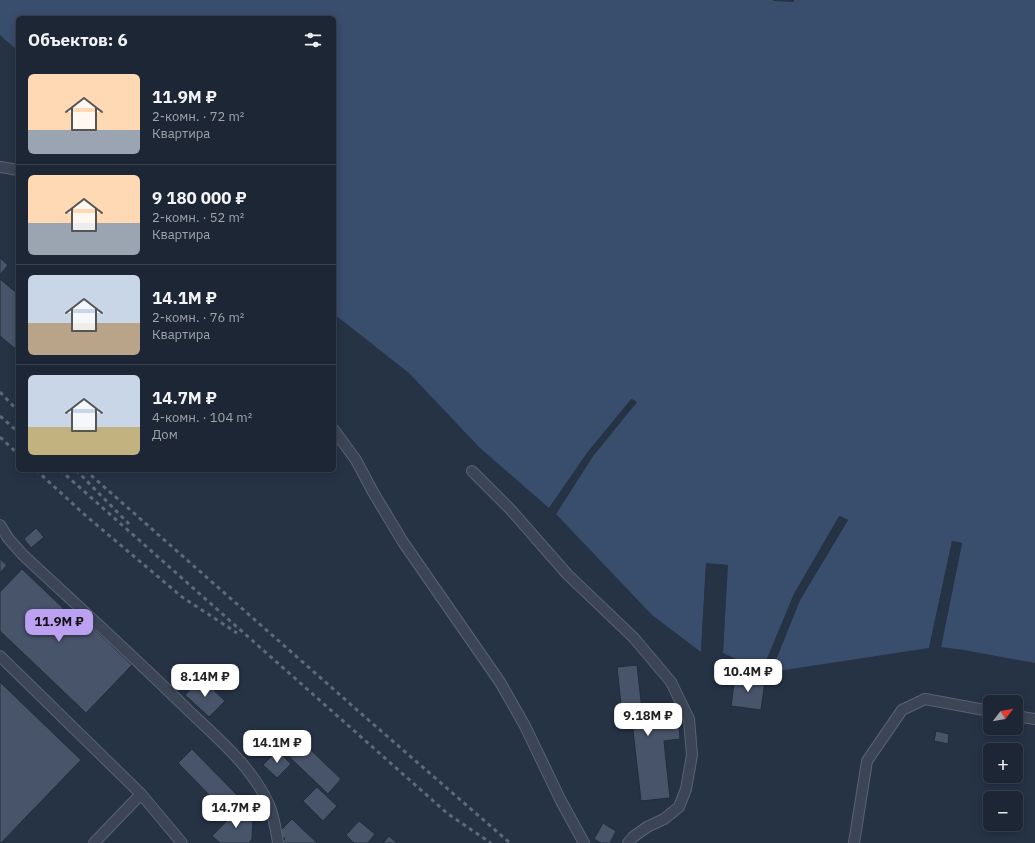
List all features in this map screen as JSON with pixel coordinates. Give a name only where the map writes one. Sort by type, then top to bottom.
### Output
[{"type":"lane","points":[[0,167],[16,170]]},
{"type":"lane","points":[[336,433],[356,460],[403,542],[500,682],[525,726],[561,801],[584,843]]},
{"type":"lane","points":[[472,471],[511,510],[567,574],[634,638],[670,682],[689,719],[692,755],[686,789],[678,807],[664,820],[647,827],[633,837],[628,843]]},
{"type":"lane","points":[[0,525],[8,538],[23,555],[145,667],[253,777],[269,805],[278,843]]},
{"type":"lane","points":[[0,656],[141,794],[182,843]]},
{"type":"lane","points":[[854,843],[867,761],[902,710],[925,699],[983,710]]},
{"type":"lane","points":[[1023,717],[1035,719]]},
{"type":"lane","points":[[94,843],[141,794]]},
{"type":"water","points":[[0,0],[773,0],[794,2],[794,0],[1035,0],[1035,663],[941,647],[962,543],[952,541],[929,648],[771,672],[800,600],[848,520],[840,516],[794,594],[762,671],[723,653],[727,565],[706,564],[701,652],[652,615],[556,514],[593,456],[637,402],[631,399],[587,453],[549,508],[480,448],[409,373],[336,316],[336,16],[16,16],[16,49],[0,35]]},
{"type":"pier","points":[[632,399],[637,402],[593,456],[556,514],[555,513],[591,455],[634,403],[632,401],[589,454],[550,509],[549,508],[587,453]]},
{"type":"pier","points":[[839,516],[848,520],[800,600],[771,672],[769,672],[798,599],[845,520],[840,518],[796,595],[764,671],[762,671],[794,594]]},
{"type":"pier","points":[[952,541],[962,543],[941,647],[939,647],[960,544],[954,543],[931,648],[929,648]]},
{"type":"pier","points":[[706,563],[728,565],[723,653],[721,653],[725,567],[708,566],[703,652],[701,652]]},
{"type":"building","points":[[0,258],[8,265],[0,275]]},
{"type":"building","points":[[0,279],[16,292],[16,349],[0,336]]},
{"type":"building","points":[[36,528],[44,537],[31,548],[24,539]]},
{"type":"building","points":[[0,559],[7,565],[0,573]]},
{"type":"building","points":[[22,569],[88,632],[92,627],[132,665],[86,713],[0,631],[0,592]]},
{"type":"building","points":[[637,665],[642,710],[661,708],[662,718],[678,716],[680,739],[664,741],[670,798],[641,801],[631,713],[622,714],[617,667]]},
{"type":"building","points":[[735,676],[765,681],[761,710],[731,706]]},
{"type":"building","points":[[201,678],[225,701],[209,717],[185,695]]},
{"type":"building","points":[[0,682],[81,760],[1,843],[0,843]]},
{"type":"building","points":[[936,731],[949,734],[948,744],[934,741]]},
{"type":"building","points":[[295,735],[341,779],[328,794],[281,749]]},
{"type":"building","points":[[192,749],[237,795],[223,809],[178,763]]},
{"type":"building","points":[[277,750],[291,764],[277,778],[263,765]]},
{"type":"building","points":[[317,787],[337,806],[323,821],[303,801]]},
{"type":"building","points":[[240,807],[253,819],[252,839],[249,843],[220,843],[212,836]]},
{"type":"building","points":[[292,819],[317,843],[281,843],[285,839],[278,833]]},
{"type":"building","points":[[359,821],[375,834],[368,843],[354,843],[346,835]]},
{"type":"building","points":[[603,823],[616,831],[610,843],[601,843],[594,839]]},
{"type":"building","points":[[389,836],[397,843],[383,843]]},
{"type":"railway","points":[[0,392],[16,409]]},
{"type":"railway","points":[[0,416],[16,430]]},
{"type":"railway","points":[[0,437],[16,452]]},
{"type":"railway","points":[[38,472],[85,515],[182,597],[237,633]]},
{"type":"railway","points":[[62,472],[448,814],[491,843]]},
{"type":"railway","points":[[78,472],[129,524]]},
{"type":"railway","points":[[87,472],[510,843]]}]
